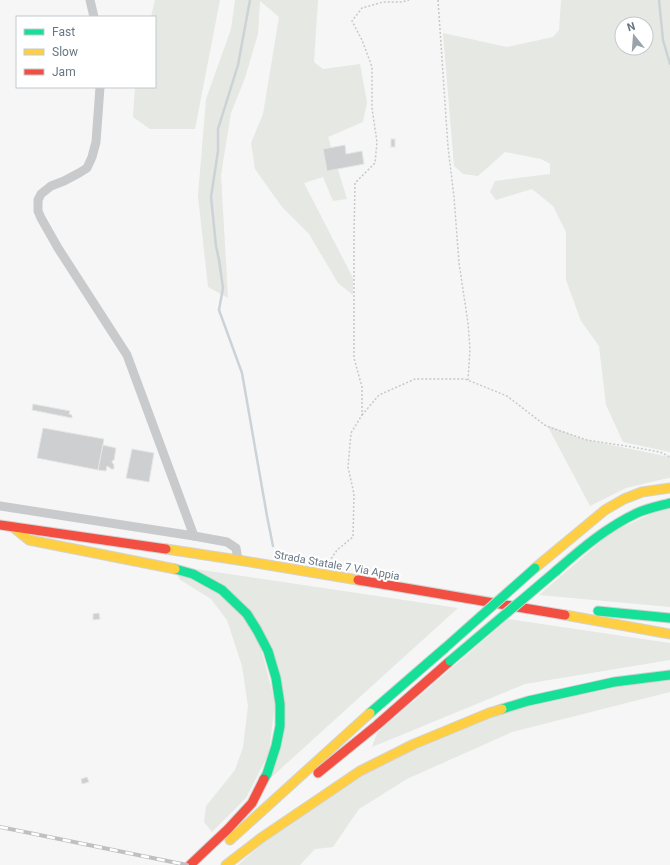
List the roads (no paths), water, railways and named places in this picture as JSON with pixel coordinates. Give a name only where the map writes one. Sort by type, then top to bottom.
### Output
[{"type":"highway","points":[[199,865],[238,833],[345,735],[535,568],[605,510],[624,499],[642,492],[670,488]]},
{"type":"highway","points":[[297,791],[377,725],[585,547],[630,516],[662,504],[670,503]]},
{"type":"highway","name":"Strada Statale 7 Via Appia","points":[[0,525],[238,560],[670,634]]},
{"type":"highway","points":[[13,527],[29,540],[193,574],[222,590],[247,614],[268,650],[276,678],[280,704],[280,726],[268,774],[252,803],[228,829],[190,865]]},
{"type":"highway","points":[[536,610],[569,608],[670,618]]},
{"type":"highway","points":[[219,865],[257,833],[360,771],[414,744],[451,728],[528,701],[614,682],[670,675]]},
{"type":"highway","points":[[226,865],[257,833]]},
{"type":"street","points":[[90,0],[94,16]]},
{"type":"street","points":[[100,88],[96,142],[87,168],[64,181],[50,186],[41,194],[38,200],[38,211],[58,248],[127,355],[194,536]]},
{"type":"street","points":[[0,506],[228,542],[236,548],[238,560]]},
{"type":"waterway","points":[[250,0],[238,65],[218,129],[218,151],[211,197],[216,246],[223,288],[219,310],[242,373],[273,546]]},
{"type":"waterway","points":[[659,0],[663,40],[670,64]]},
{"type":"railway","points":[[0,827],[187,865]]}]
